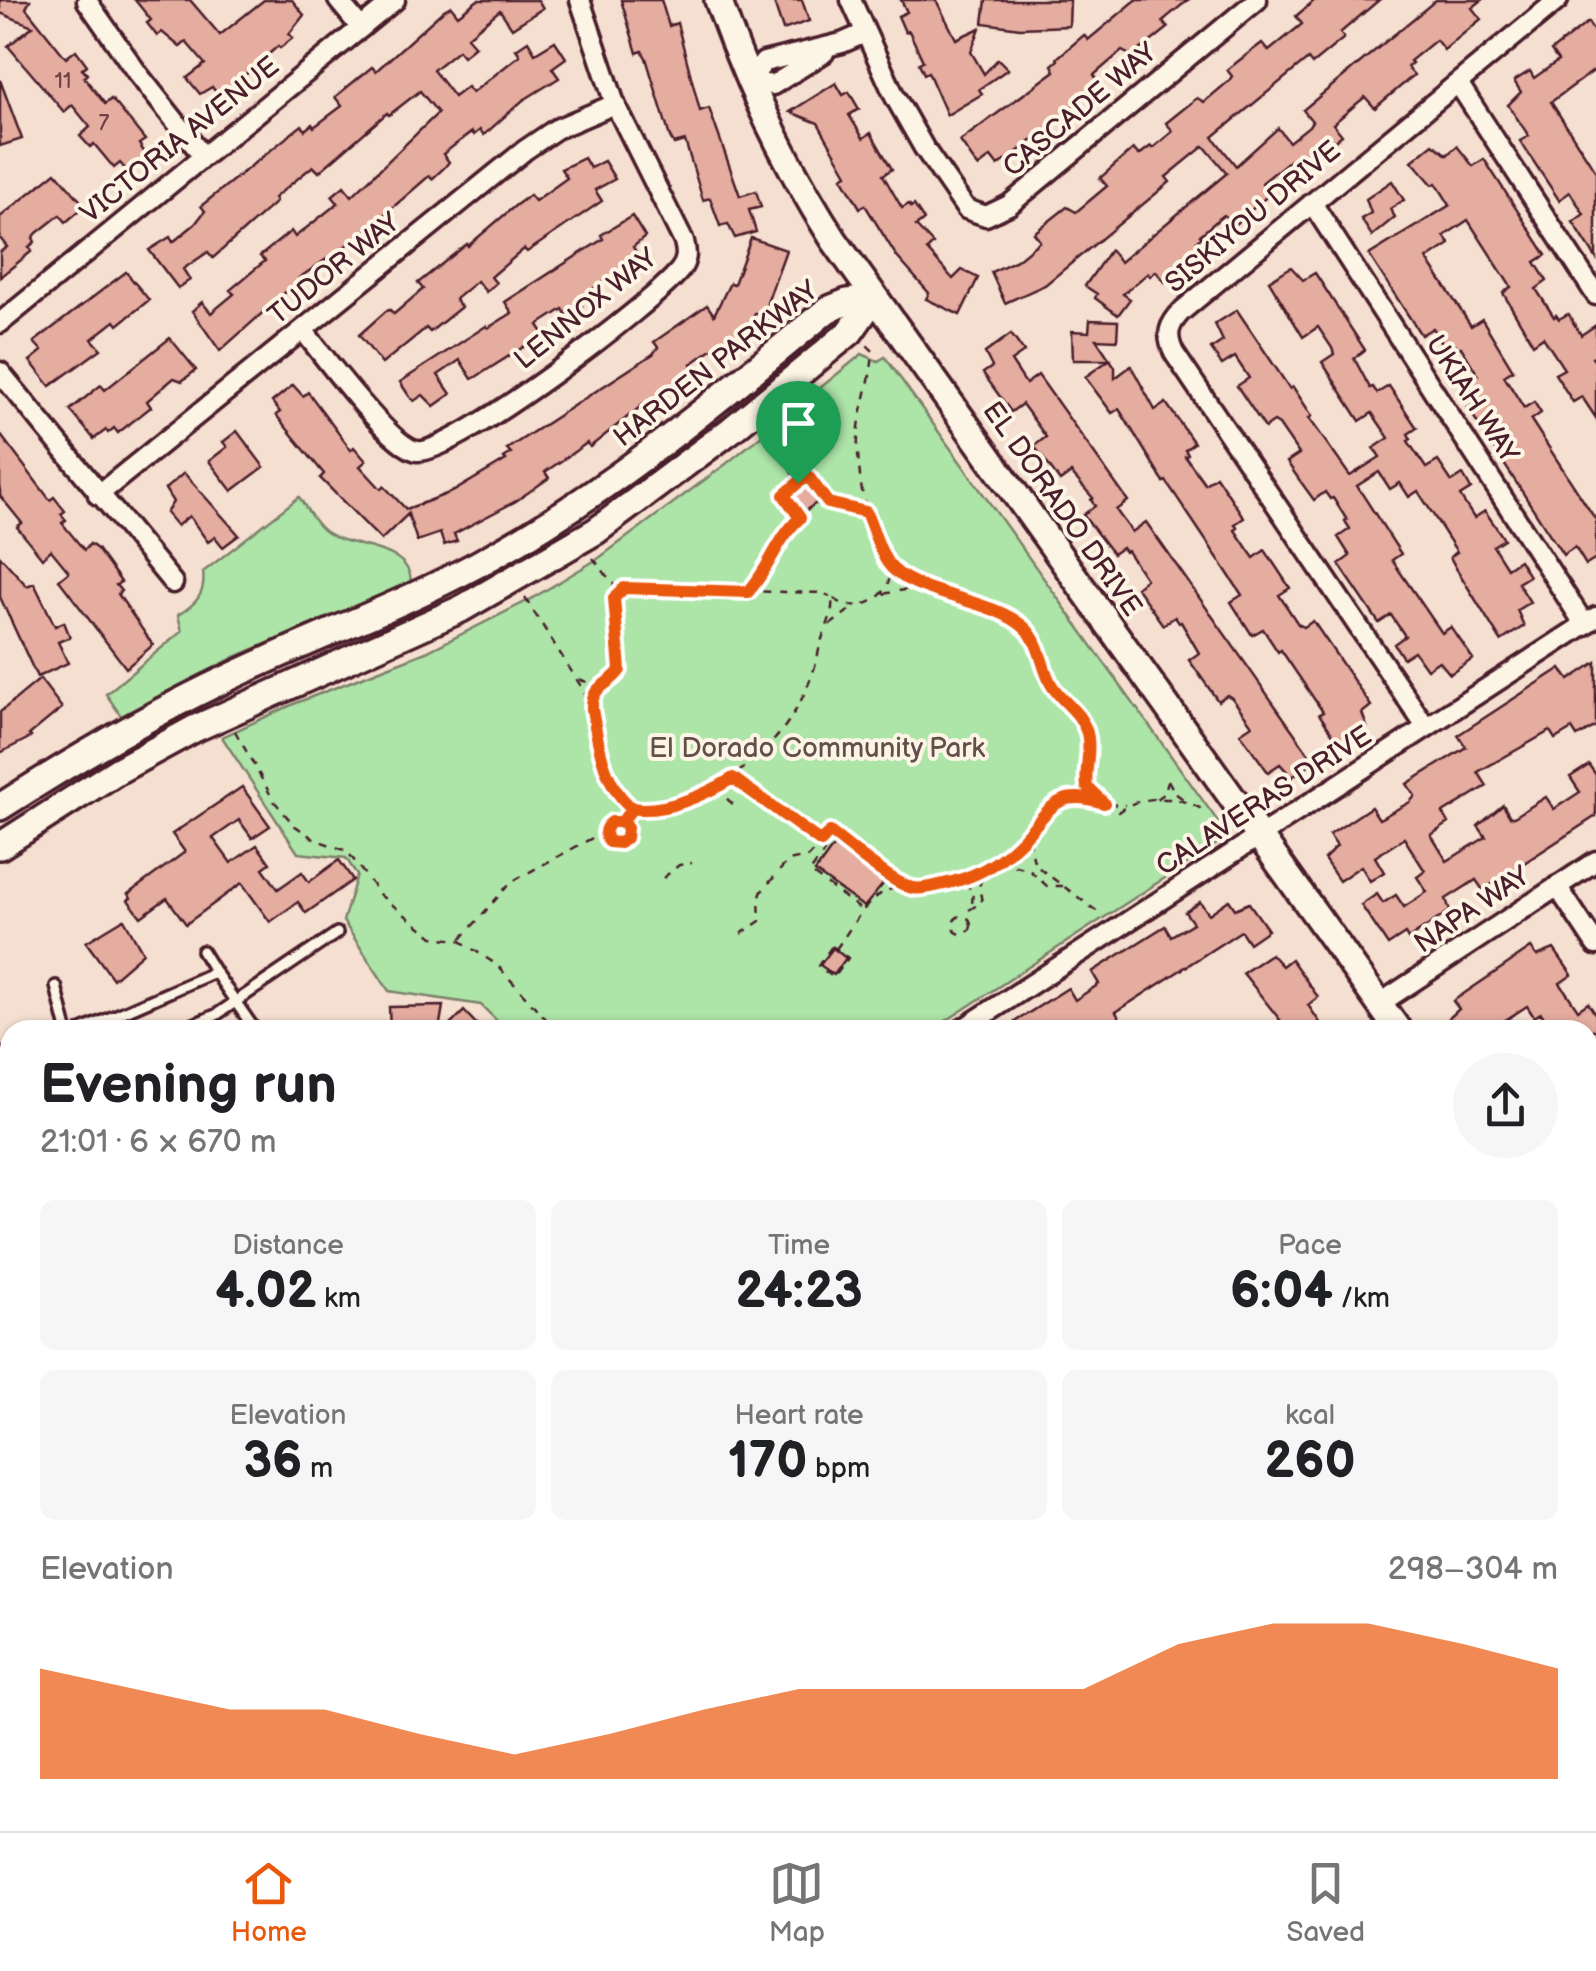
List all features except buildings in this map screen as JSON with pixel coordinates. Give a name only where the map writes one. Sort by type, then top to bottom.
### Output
[{"type":"street","points":[[338,0],[360,28]]},
{"type":"street","name":"VICTORIA AVENUE","points":[[0,323],[395,0]]},
{"type":"street","name":"LENNOX WAY","points":[[303,330],[364,404],[404,444],[426,451],[554,372],[672,278],[686,261],[684,242],[616,104],[580,0]]},
{"type":"street","name":"EL DORADO DRIVE","points":[[718,0],[749,82],[795,176],[874,298],[1391,1020]]},
{"type":"street","points":[[749,82],[764,62],[842,43],[865,33],[852,0]]},
{"type":"street","name":"CASCADE WAY","points":[[865,33],[894,97],[942,176],[966,210],[980,216],[1008,205],[1257,0]]},
{"type":"street","name":"SISKIYOU DRIVE","points":[[1426,727],[1168,339],[1172,323],[1183,310],[1558,0]]},
{"type":"street","points":[[87,1],[202,156]]},
{"type":"street","points":[[1458,83],[1596,295]]},
{"type":"street","name":"TUDOR WAY","points":[[98,494],[525,150],[556,129],[616,104]]},
{"type":"street","name":"UKIAH WAY","points":[[1312,203],[1590,621]]},
{"type":"street","name":"HARDEN PARKWAY","points":[[0,846],[117,771],[194,730],[408,635],[550,559],[668,479],[852,330],[874,298]]},
{"type":"street","name":"HARDEN PARKWAY","points":[[0,808],[114,736],[174,704],[480,563],[621,475],[826,310],[874,298]]},
{"type":"street","points":[[0,372],[173,583]]},
{"type":"street","name":"CALAVERAS DRIVE","points":[[976,1020],[1590,621]]},
{"type":"street","name":"NAPA WAY","points":[[1379,1004],[1596,860]]},
{"type":"street","points":[[1557,886],[1596,945]]},
{"type":"lane","points":[[206,1020],[338,933]]},
{"type":"lane","points":[[202,952],[248,1020]]},
{"type":"lane","points":[[105,1020],[216,972]]},
{"type":"lane","points":[[56,986],[65,1020]]},
{"type":"path","points":[[852,330],[872,350],[857,434],[866,512],[888,564],[887,584],[877,596]]},
{"type":"path","points":[[767,425],[798,483]]},
{"type":"path","points":[[800,518],[784,495],[808,476],[828,503]]},
{"type":"path","points":[[748,592],[781,540],[815,507],[828,503],[866,512]]},
{"type":"path","points":[[592,557],[620,592]]},
{"type":"path","points":[[888,564],[924,586],[984,606],[1026,630],[1051,683],[1086,729],[1087,787],[1104,803],[1118,812],[1131,804],[1156,800],[1189,802]]},
{"type":"path","points":[[826,630],[838,617],[877,596],[924,586]]},
{"type":"path","points":[[592,709],[595,691],[620,670],[614,598],[624,588],[824,593],[844,607],[855,608]]},
{"type":"path","points":[[525,598],[592,709],[607,770],[620,797],[632,808],[650,808],[715,788],[764,753],[792,716],[808,685],[832,615],[832,598]]},
{"type":"path","points":[[574,675],[587,682],[605,683]]},
{"type":"path","points":[[234,728],[274,802],[288,819],[314,840],[346,851],[380,896],[433,937],[459,940],[508,975],[547,1020]]},
{"type":"path","points":[[733,778],[821,842]]},
{"type":"path","points":[[1156,800],[1164,794],[1168,780],[1175,794],[1203,810]]},
{"type":"path","points":[[715,788],[735,806]]},
{"type":"path","points":[[836,949],[874,898],[888,889],[957,882],[976,876],[1034,826],[1049,807],[1068,798],[1104,803]]},
{"type":"path","points":[[622,822],[632,808]]},
{"type":"path","points":[[459,940],[511,882],[605,831],[612,822],[622,822]]},
{"type":"path","points":[[605,831],[609,842],[620,843],[628,835],[622,822]]},
{"type":"path","points":[[1034,826],[1030,847],[1033,862],[1098,912]]},
{"type":"path","points":[[740,934],[760,921],[762,891],[788,861],[808,858],[830,832],[899,882],[914,888]]},
{"type":"path","points":[[835,836],[810,872],[864,911]]},
{"type":"path","points":[[970,910],[982,902],[980,881],[990,866],[998,862],[1012,862],[1033,872],[1046,886],[1068,888]]},
{"type":"path","points":[[663,878],[679,865],[692,863]]},
{"type":"path","points":[[957,882],[967,884],[973,891],[966,917]]},
{"type":"path","points":[[832,946],[836,949],[848,958],[834,978],[818,966],[832,946]]},
{"type":"green space","name":"El Dorado Community Park","points":[[862,354],[878,361],[885,357],[1219,823],[1223,832],[1220,842],[947,1020],[496,1020],[481,1005],[389,991],[343,921],[357,875],[346,858],[298,853],[222,737],[426,652],[531,599],[599,558],[726,464]]},
{"type":"green space","points":[[299,497],[322,529],[400,560],[408,569],[411,582],[235,657],[121,716],[106,694],[182,631],[178,615],[198,598],[203,572]]},
{"type":"route","points":[[798,483],[784,495],[800,518],[748,592],[624,588],[614,598],[620,670],[597,688],[592,709],[607,770],[620,797],[632,808],[622,822],[606,827],[609,842],[616,844],[626,838],[627,828],[622,822],[632,808],[650,808],[690,798],[733,778],[821,842],[830,832],[904,885],[919,888],[979,875],[1015,846],[1044,811],[1061,800],[1082,797],[1104,803],[1087,787],[1086,729],[1051,683],[1026,630],[992,609],[924,586],[898,572],[888,564],[866,512],[828,503],[808,476],[798,483]]}]
